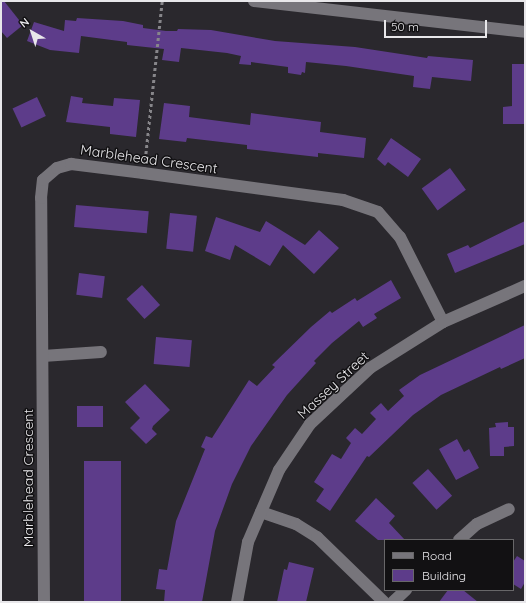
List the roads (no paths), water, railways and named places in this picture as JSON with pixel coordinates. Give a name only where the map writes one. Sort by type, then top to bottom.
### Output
[{"type":"street","points":[[254,1],[525,32]]},
{"type":"street","name":"Marblehead Crescent","points":[[44,602],[43,180],[57,168],[71,164],[343,200],[378,212],[400,237],[443,322]]},
{"type":"street","name":"Massey Street","points":[[237,602],[248,542],[279,470],[310,424],[370,368],[443,322],[525,286]]},
{"type":"street","points":[[43,356],[101,352]]},
{"type":"street","points":[[461,539],[477,524],[508,509]]},
{"type":"street","points":[[261,512],[296,524],[317,537],[384,602]]},
{"type":"street","points":[[393,602],[405,591]]}]
